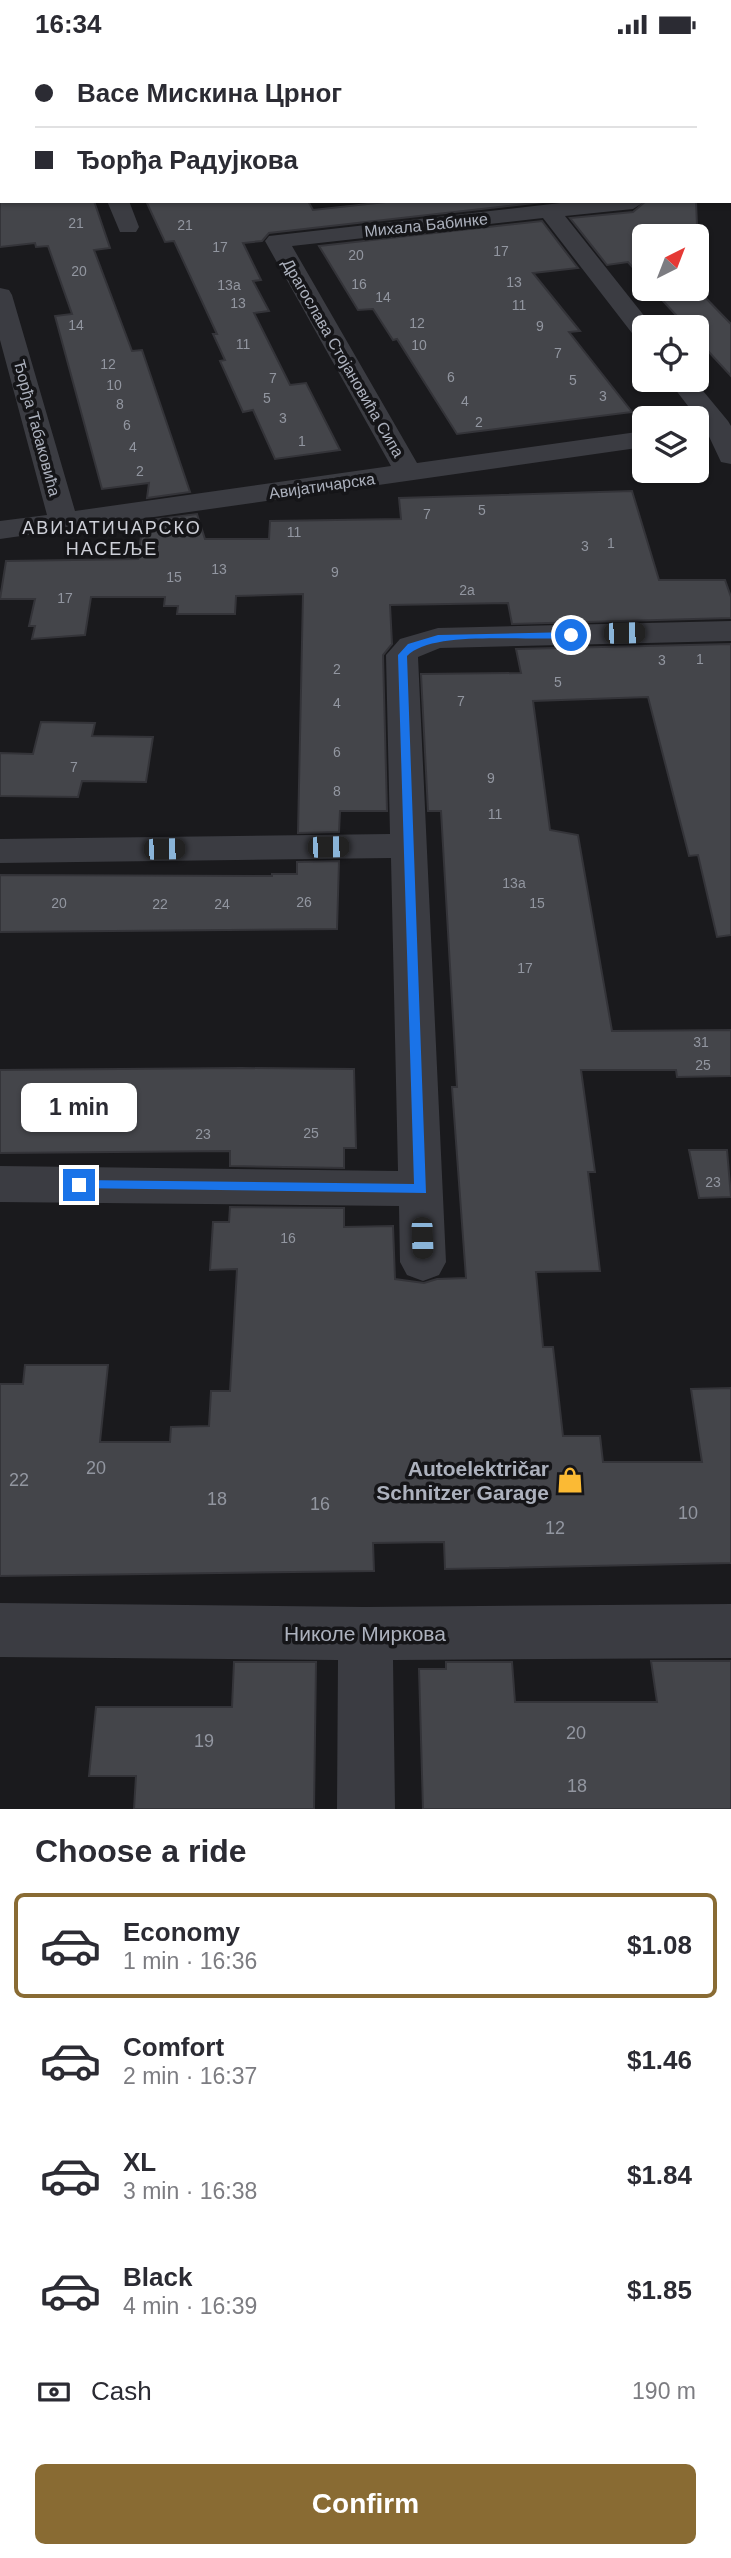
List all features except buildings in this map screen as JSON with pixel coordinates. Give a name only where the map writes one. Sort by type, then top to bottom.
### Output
[{"type":"street","points":[[119,203],[128,227]]},
{"type":"street","name":"Михала Бабинке","points":[[276,241],[624,203]]},
{"type":"street","points":[[549,211],[632,317]]},
{"type":"street","name":"Драгослава Стојановића Сипа","points":[[276,241],[409,474]]},
{"type":"street","name":"Ђорђа Табаковића","points":[[0,295],[63,521]]},
{"type":"street","points":[[690,392],[731,456]]},
{"type":"street","name":"Авијатичарска","points":[[0,530],[632,441]]},
{"type":"street","points":[[423,1262],[402,655],[411,646],[438,638],[731,631]]},
{"type":"street","points":[[0,851],[410,846]]},
{"type":"street","points":[[0,1184],[421,1189]]},
{"type":"street","name":"Николе Миркова","points":[[0,1630],[365,1634],[731,1631]]},
{"type":"street","points":[[365,1634],[366,1809]]},
{"type":"place","name":"Autoelektričar Schnitzer Garage","points":[[570,1480]]},
{"type":"district","name":"АВИЈАТИЧАРСКО НАСЕЉЕ","points":[[112,538]]},
{"type":"route","points":[[79,1185],[421,1189],[402,655],[411,646],[438,638],[571,635]]}]
